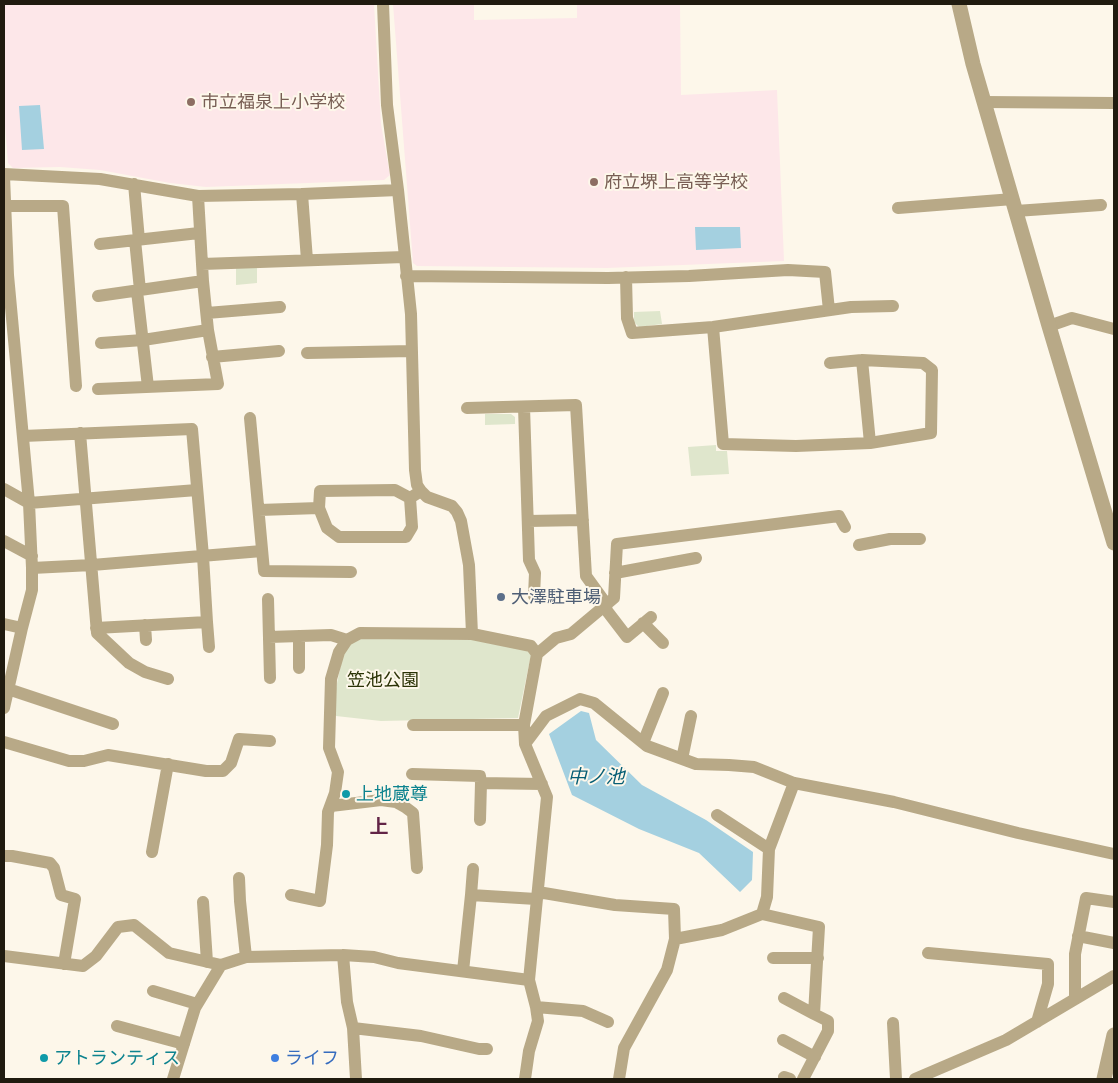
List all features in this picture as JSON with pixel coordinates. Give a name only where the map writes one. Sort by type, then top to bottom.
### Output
[{"type":"street","points":[[383,4],[387,105],[411,314],[414,470],[417,485],[416,494],[412,527],[406,537],[339,537],[327,528],[320,508],[320,491],[395,490],[416,494],[427,497],[452,506],[461,521],[469,565],[472,634]]},
{"type":"street","points":[[959,4],[973,64],[1114,543]]},
{"type":"street","points":[[984,102],[1114,103]]},
{"type":"street","points":[[4,708],[32,590],[32,562],[23,436],[6,275],[4,175],[100,179],[198,196],[398,190]]},
{"type":"street","points":[[134,184],[139,291],[148,387]]},
{"type":"street","points":[[302,194],[308,260]]},
{"type":"street","points":[[98,389],[218,384],[208,330],[199,233],[198,196]]},
{"type":"street","points":[[5,203],[63,206],[76,386]]},
{"type":"street","points":[[898,208],[1102,205]]},
{"type":"street","points":[[100,244],[199,233]]},
{"type":"street","points":[[202,264],[404,257]]},
{"type":"street","points":[[406,276],[626,277],[689,276],[788,270],[825,272],[829,310]]},
{"type":"street","points":[[626,277],[627,318],[632,333],[713,327],[852,307],[893,306]]},
{"type":"street","points":[[98,296],[203,281]]},
{"type":"street","points":[[207,313],[280,307]]},
{"type":"street","points":[[1049,326],[1072,318],[1114,329]]},
{"type":"street","points":[[713,327],[723,444],[796,446],[870,443],[931,433],[932,370],[923,363],[862,360],[830,363]]},
{"type":"street","points":[[102,343],[143,340],[208,330]]},
{"type":"street","points":[[212,357],[279,351]]},
{"type":"street","points":[[307,352],[412,351]]},
{"type":"street","points":[[862,360],[870,443]]},
{"type":"street","points":[[468,408],[576,405],[586,576],[626,637],[647,620],[663,644]]},
{"type":"street","points":[[524,406],[529,560],[535,573],[534,596]]},
{"type":"street","points":[[250,418],[264,571],[350,572]]},
{"type":"street","points":[[23,436],[192,423],[209,647]]},
{"type":"street","points":[[80,433],[97,633],[129,663],[145,672],[168,679]]},
{"type":"street","points":[[4,489],[29,503],[198,490]]},
{"type":"street","points":[[258,510],[320,508]]},
{"type":"street","points":[[525,1079],[529,1051],[538,1021],[529,980],[547,797],[525,744],[524,724],[537,654],[556,638],[571,634],[614,598],[617,544],[839,516],[845,527]]},
{"type":"street","points":[[528,521],[583,520]]},
{"type":"street","points":[[859,545],[890,539],[920,539]]},
{"type":"street","points":[[4,541],[32,562],[92,565],[262,551]]},
{"type":"street","points":[[615,573],[696,558]]},
{"type":"street","points":[[268,600],[270,678]]},
{"type":"street","points":[[96,628],[207,622]]},
{"type":"street","points":[[4,624],[22,628]]},
{"type":"street","points":[[145,625],[146,640]]},
{"type":"street","points":[[291,896],[320,901],[327,845],[328,812],[338,772],[329,748],[330,679],[339,652],[347,640],[360,633],[472,634],[531,646],[537,654]]},
{"type":"street","points":[[269,637],[331,635],[347,640]]},
{"type":"street","points":[[299,636],[299,668]]},
{"type":"street","points":[[8,688],[113,724]]},
{"type":"street","points":[[643,743],[663,693]]},
{"type":"street","points":[[525,744],[546,716],[580,699],[594,702],[647,746],[696,764],[754,767],[794,783],[894,802],[1018,833],[1114,854]]},
{"type":"street","points":[[682,759],[691,716]]},
{"type":"street","points":[[413,725],[524,724]]},
{"type":"street","points":[[4,742],[69,761],[84,761],[108,755],[206,771],[223,771],[231,764],[239,739],[270,741]]},
{"type":"street","points":[[152,852],[168,764]]},
{"type":"street","points":[[412,774],[480,776],[480,820]]},
{"type":"street","points":[[481,783],[542,784]]},
{"type":"street","points":[[762,914],[767,897],[769,849],[794,783]]},
{"type":"street","points":[[331,806],[381,800],[396,802],[405,808],[413,814],[417,868]]},
{"type":"street","points":[[717,815],[769,849]]},
{"type":"street","points":[[4,856],[50,863],[54,868],[61,895],[75,899],[64,964]]},
{"type":"street","points":[[463,971],[473,870]]},
{"type":"street","points":[[239,878],[246,957]]},
{"type":"street","points":[[471,895],[537,896],[615,905],[674,909],[675,939],[667,970],[624,1048],[619,1079]]},
{"type":"street","points":[[1075,999],[1075,954],[1086,898],[1114,902]]},
{"type":"street","points":[[203,902],[207,962]]},
{"type":"street","points":[[675,939],[722,930],[762,914],[819,927],[814,1014]]},
{"type":"street","points":[[4,956],[83,966],[96,956],[118,927],[134,925],[169,953],[221,965],[246,957],[343,955],[374,957],[398,964],[529,980]]},
{"type":"street","points":[[1078,936],[1114,943]]},
{"type":"street","points":[[928,953],[1048,964],[1048,984],[1037,1022]]},
{"type":"street","points":[[343,955],[347,1002],[353,1028],[356,1079]]},
{"type":"street","points":[[773,958],[818,958]]},
{"type":"street","points":[[173,1079],[197,1004],[221,965]]},
{"type":"street","points":[[915,1079],[1006,1040],[1114,976]]},
{"type":"street","points":[[153,991],[197,1004]]},
{"type":"street","points":[[784,998],[828,1021],[828,1031],[803,1079]]},
{"type":"street","points":[[536,1007],[583,1012],[608,1022]]},
{"type":"street","points":[[893,1023],[896,1079]]},
{"type":"street","points":[[117,1026],[184,1044]]},
{"type":"street","points":[[353,1028],[421,1036],[478,1049],[487,1049]]},
{"type":"street","points":[[1104,1079],[1114,1035]]},
{"type":"street","points":[[783,1040],[815,1057]]},
{"type":"shaded area","name":"市立福泉上小学校","points":[[4,4],[374,4],[381,124],[390,175],[384,180],[206,187],[170,183],[100,170],[60,167],[13,168],[8,163],[4,114]]},
{"type":"shaded area","name":"府立堺上高等学校","points":[[393,4],[474,4],[474,20],[577,18],[577,4],[680,4],[681,95],[777,90],[784,261],[607,268],[417,266],[413,263]]},
{"type":"green space","points":[[257,266],[257,283],[236,285],[236,267]]},
{"type":"green space","points":[[660,311],[662,324],[639,327],[634,322],[634,312]]},
{"type":"green space","points":[[485,414],[511,414],[515,417],[515,424],[485,425]]},
{"type":"green space","points":[[716,445],[716,451],[727,451],[729,474],[691,476],[688,447]]},
{"type":"green space","name":"笠池公園","points":[[364,637],[474,640],[528,649],[531,655],[518,718],[381,721],[336,716],[335,693],[343,654],[351,643]]},
{"type":"water","points":[[40,105],[44,149],[22,150],[19,106]]},
{"type":"water","points":[[695,227],[740,227],[741,248],[696,250]]},
{"type":"water","name":"中ノ池","points":[[581,711],[589,713],[596,740],[642,785],[706,820],[753,852],[752,880],[740,892],[699,853],[639,829],[572,795],[549,734]]},
{"type":"place","name":"市立福泉上小学校","points":[[191,102]]},
{"type":"place","name":"府立堺上高等学校","points":[[594,182]]},
{"type":"place","name":"大澤駐車場","points":[[501,597]]},
{"type":"place","name":"上地蔵尊","points":[[346,794]]},
{"type":"place","name":"アトランティス","points":[[44,1058]]},
{"type":"place","name":"ライフ","points":[[275,1058]]},
{"type":"district","name":"上","points":[[379,827]]}]
